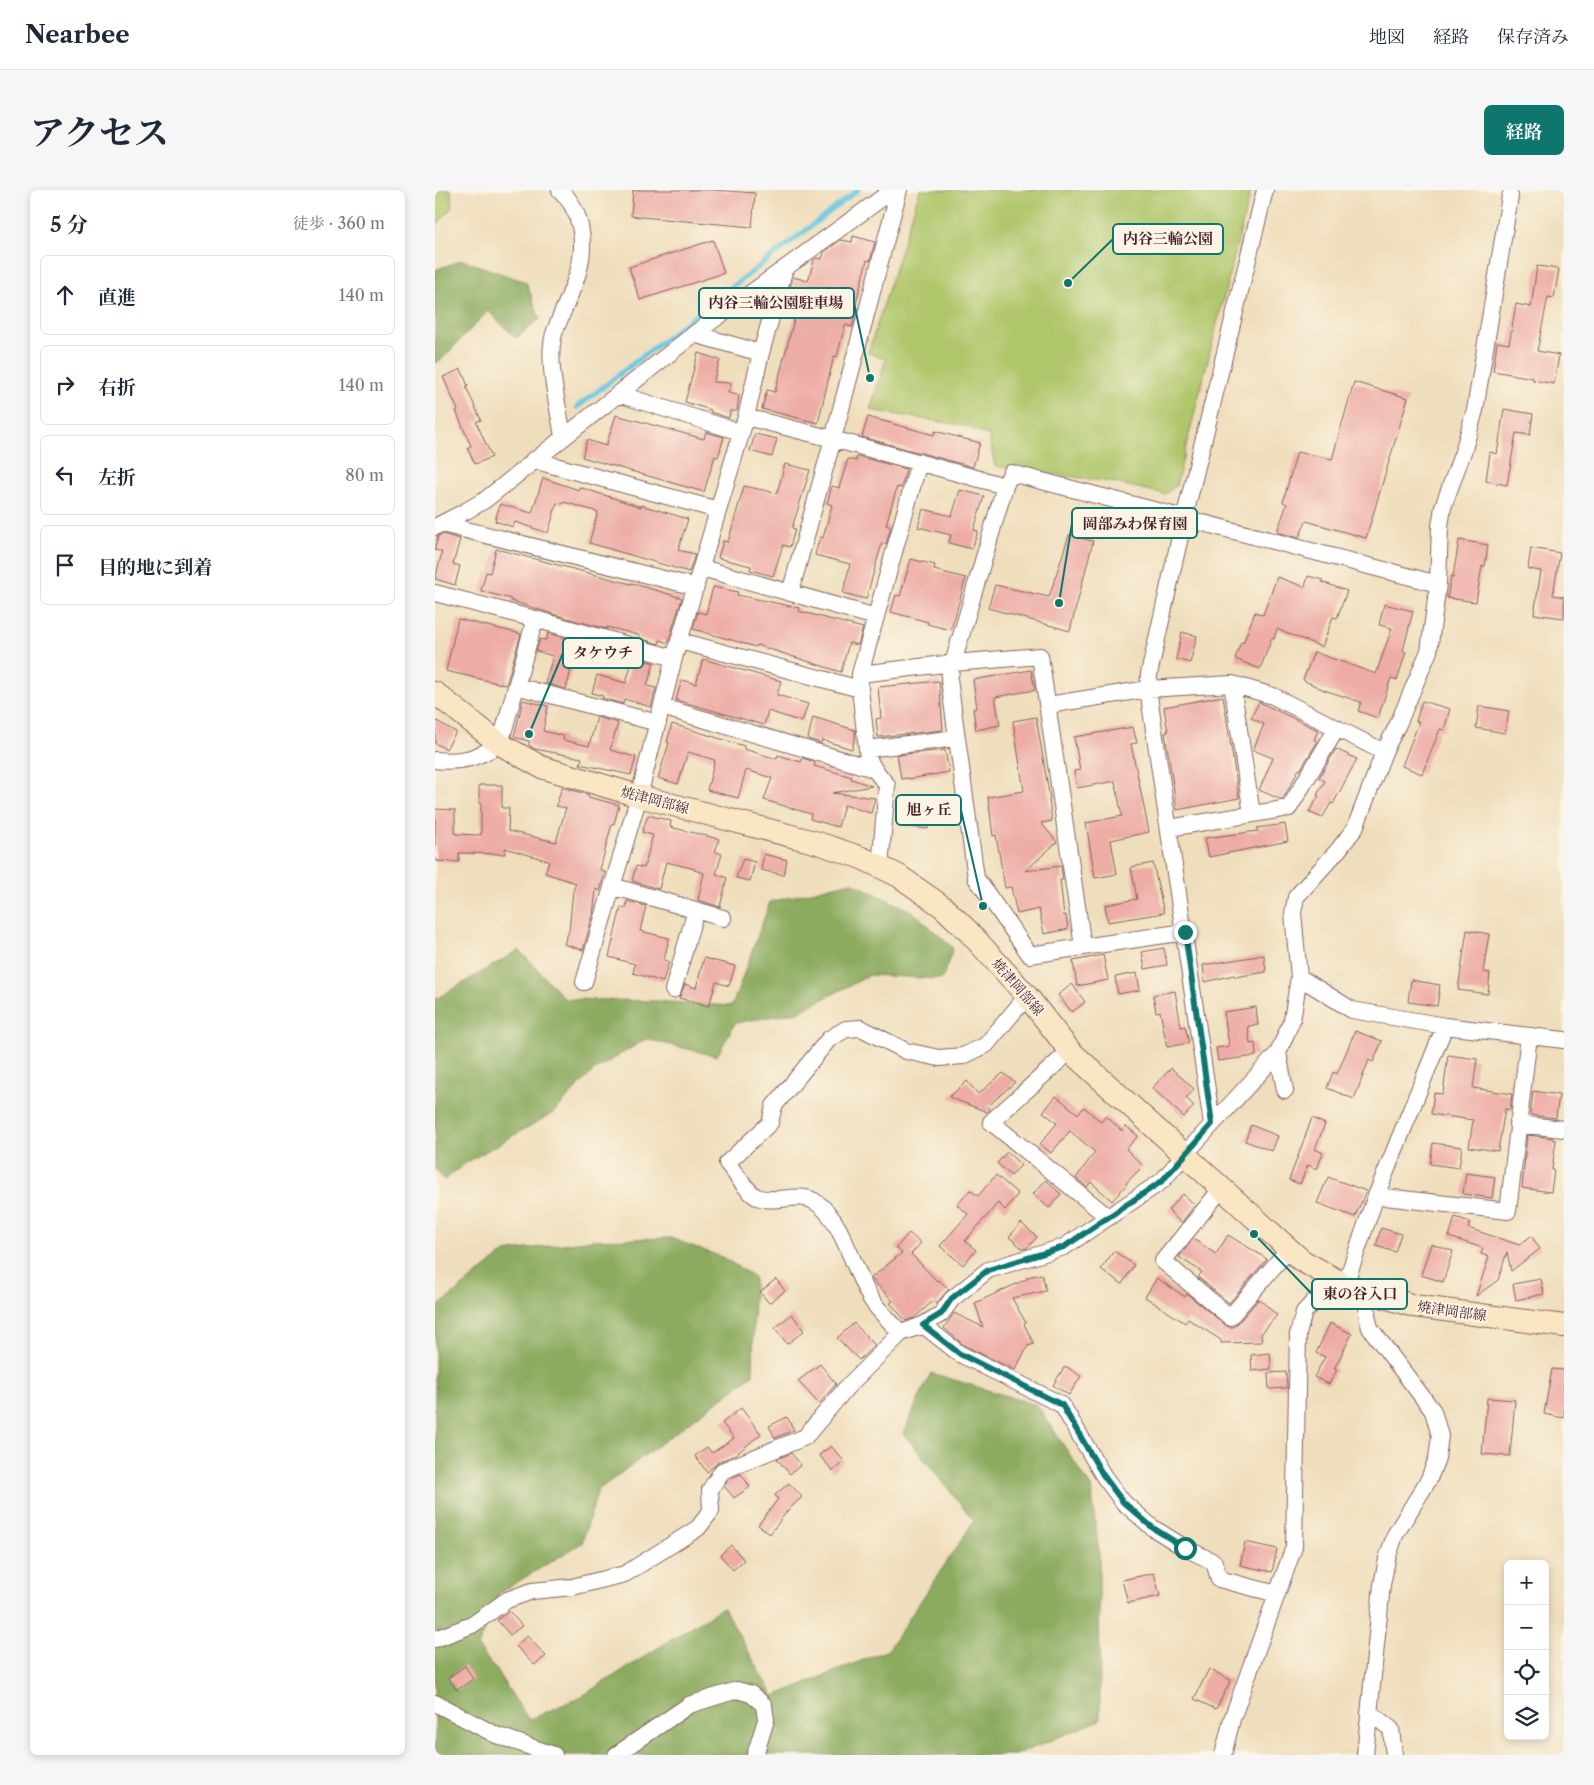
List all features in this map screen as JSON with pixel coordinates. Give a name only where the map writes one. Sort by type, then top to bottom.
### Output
[{"type":"main road","name":"焼津岡部線","points":[[435,693],[500,744],[541,767],[639,796],[818,843],[862,858],[899,876],[943,907],[969,932],[1027,996],[1070,1051],[1289,1250],[1301,1260],[1339,1282],[1368,1293],[1415,1306],[1564,1326]]},
{"type":"street","points":[[438,525],[485,500],[694,334],[893,190]]},
{"type":"street","points":[[790,593],[899,190]]},
{"type":"street","points":[[1212,1124],[1148,689],[1149,674],[1184,519],[1265,190]]},
{"type":"street","points":[[563,437],[552,369],[553,339],[580,267],[583,253],[578,217],[566,192]]},
{"type":"street","points":[[435,1639],[472,1624],[507,1600],[532,1591],[572,1587],[625,1574],[698,1528],[711,1511],[711,1490],[722,1471],[805,1437],[847,1387],[901,1333],[923,1325],[941,1314],[952,1298],[988,1270],[1064,1247],[1162,1181],[1277,1052],[1292,1020],[1299,978],[1293,913],[1296,896],[1339,849],[1355,828],[1384,752],[1429,651],[1438,584],[1440,526],[1443,507],[1464,449],[1475,410],[1510,196]]},
{"type":"street","points":[[585,982],[639,796],[675,658],[743,425],[785,268]]},
{"type":"street","points":[[694,334],[761,353]]},
{"type":"street","points":[[618,394],[743,425],[833,439],[1005,486]]},
{"type":"street","points":[[533,460],[718,510]]},
{"type":"street","points":[[880,867],[887,785],[873,769],[868,758],[860,682],[919,462]]},
{"type":"street","points":[[1185,932],[1030,955],[976,878],[949,679],[1005,486],[1011,473],[1438,584]]},
{"type":"street","points":[[438,525],[696,587]]},
{"type":"street","points":[[702,568],[876,617]]},
{"type":"street","points":[[435,593],[535,618],[675,658]]},
{"type":"street","points":[[435,760],[453,762],[470,759],[500,744],[535,618]]},
{"type":"street","points":[[680,641],[860,682],[953,663],[1040,656],[1083,947]]},
{"type":"street","points":[[1048,705],[1148,689],[1231,684],[1273,696],[1384,752]]},
{"type":"street","points":[[1231,684],[1252,814]]},
{"type":"street","points":[[516,686],[658,723]]},
{"type":"street","points":[[662,707],[873,769]]},
{"type":"street","points":[[1169,828],[1289,808],[1337,728]]},
{"type":"street","points":[[867,749],[957,738]]},
{"type":"street","points":[[612,886],[723,918]]},
{"type":"street","points":[[673,990],[696,910]]},
{"type":"street","points":[[1299,978],[1351,1010],[1445,1026],[1564,1040]]},
{"type":"street","points":[[901,1333],[871,1300],[829,1214],[816,1202],[799,1196],[775,1199],[757,1197],[743,1183],[727,1162],[770,1124],[775,1106],[829,1039],[846,1029],[861,1028],[905,1051],[939,1058],[963,1056],[986,1045],[1027,996]]},
{"type":"street","points":[[1223,1755],[1232,1719],[1294,1547],[1298,1334],[1304,1312],[1339,1282],[1445,1026]]},
{"type":"street","points":[[1376,1196],[1507,1211],[1529,1036]]},
{"type":"street","points":[[1070,1051],[991,1122],[1108,1217]]},
{"type":"street","points":[[1277,1052],[1285,1090]]},
{"type":"street","points":[[1517,1124],[1564,1129]]},
{"type":"street","points":[[1222,1188],[1163,1261],[1230,1318],[1289,1250]]},
{"type":"street","points":[[1365,1755],[1382,1585],[1387,1558],[1395,1535],[1429,1479],[1437,1458],[1440,1436],[1433,1411],[1370,1328],[1367,1315],[1368,1293]]},
{"type":"street","points":[[923,1325],[960,1354],[1062,1405],[1103,1475],[1123,1502],[1153,1528],[1185,1548],[1214,1562],[1219,1580],[1277,1594]]},
{"type":"street","points":[[616,1755],[689,1706],[737,1690],[751,1694],[764,1705],[766,1720],[755,1755]]},
{"type":"street","points":[[435,1703],[497,1735],[554,1755]]},
{"type":"street","points":[[1369,1712],[1391,1729],[1394,1755]]},
{"type":"green space","points":[[435,190],[451,190],[452,207],[435,227]]},
{"type":"green space","points":[[920,190],[1251,190],[1176,486],[1165,494],[1111,482],[995,466],[989,436],[966,426],[870,410],[886,359],[868,353]]},
{"type":"green space","points":[[462,260],[526,282],[540,319],[516,338],[488,311],[442,359],[435,363],[435,270]]},
{"type":"green space","points":[[851,882],[913,912],[953,948],[942,979],[870,975],[798,1012],[735,1023],[717,1056],[646,1039],[593,1071],[553,1113],[467,1162],[444,1180],[435,1168],[435,997],[436,999],[519,950],[565,999],[656,1001],[732,1006],[770,902]]},
{"type":"green space","points":[[671,1238],[724,1258],[754,1277],[753,1375],[598,1490],[582,1543],[499,1593],[478,1647],[529,1720],[582,1696],[723,1607],[774,1696],[888,1650],[974,1521],[903,1433],[931,1373],[1037,1405],[1091,1487],[1099,1554],[1100,1720],[1016,1755],[435,1755],[435,1309],[505,1252],[591,1240]]},
{"type":"building","points":[[633,190],[714,190],[755,193],[752,227],[631,216]]},
{"type":"building","points":[[853,236],[875,242],[870,261],[867,260],[852,327],[845,325],[837,357],[834,356],[818,423],[762,409],[767,390],[775,392],[801,293],[789,290],[793,277],[808,281],[814,260],[817,258],[822,259],[824,252],[841,240],[852,242]]},
{"type":"building","points":[[713,240],[724,273],[640,300],[629,267]]},
{"type":"building","points":[[1537,266],[1559,269],[1554,298],[1548,297],[1537,351],[1559,355],[1554,384],[1493,371],[1497,342],[1509,344],[1516,304],[1531,307]]},
{"type":"building","points":[[698,353],[720,360],[713,382],[731,383],[728,393],[739,395],[737,411],[730,411],[729,418],[685,402]]},
{"type":"building","points":[[461,369],[468,386],[466,387],[481,420],[476,422],[492,457],[475,464],[467,448],[471,446],[456,411],[458,410],[443,377]]},
{"type":"building","points":[[1354,382],[1408,398],[1366,538],[1306,521],[1299,538],[1277,532],[1287,504],[1283,502],[1297,452],[1332,459]]},
{"type":"building","points":[[1504,409],[1533,414],[1530,435],[1516,433],[1507,485],[1486,481],[1490,452],[1497,454]]},
{"type":"building","points":[[616,415],[704,439],[706,432],[724,437],[718,457],[715,456],[704,492],[582,457],[587,440],[606,446]]},
{"type":"building","points":[[868,417],[934,435],[935,431],[980,443],[973,467],[862,437]]},
{"type":"building","points":[[755,434],[777,439],[772,457],[750,451]]},
{"type":"building","points":[[857,456],[906,469],[901,488],[897,487],[886,525],[891,527],[886,544],[882,543],[866,599],[843,593],[850,564],[815,555],[820,537],[823,538],[832,505],[827,503],[832,486],[839,488],[848,459],[856,461]]},
{"type":"building","points":[[785,464],[810,470],[792,528],[795,529],[790,547],[783,545],[773,576],[750,570],[751,566],[718,558],[723,541],[728,542],[744,486],[777,493]]},
{"type":"building","points":[[543,478],[579,490],[579,487],[641,507],[641,505],[688,519],[678,550],[695,554],[689,572],[589,543],[598,512],[564,502],[563,504],[557,503],[548,533],[515,522],[513,527],[495,521],[500,504],[532,513]]},
{"type":"building","points":[[960,490],[984,496],[974,530],[978,531],[972,549],[949,543],[951,535],[918,527],[923,509],[952,516]]},
{"type":"building","points":[[442,534],[460,539],[453,564],[460,566],[455,585],[435,579],[442,552],[435,550],[435,548],[438,536]]},
{"type":"building","points":[[1069,535],[1093,541],[1070,631],[988,608],[995,585],[1049,597]]},
{"type":"building","points":[[1459,540],[1488,545],[1485,566],[1482,566],[1476,602],[1447,598],[1451,576],[1453,577]]},
{"type":"building","points":[[1531,548],[1560,553],[1553,595],[1564,597],[1564,618],[1534,614],[1541,571],[1528,569]]},
{"type":"building","points":[[496,549],[631,583],[682,598],[668,643],[660,640],[659,644],[639,638],[639,635],[607,627],[607,629],[553,614],[511,601],[511,599],[481,591],[486,572],[490,573]]},
{"type":"building","points":[[911,559],[935,565],[934,570],[966,578],[951,630],[891,612],[896,595],[900,596]]},
{"type":"building","points":[[1308,576],[1323,580],[1322,582],[1347,591],[1337,618],[1333,617],[1322,647],[1277,629],[1260,669],[1235,659],[1255,612],[1263,615],[1277,577],[1305,587]]},
{"type":"building","points":[[713,587],[738,592],[737,595],[800,608],[799,611],[863,628],[858,645],[849,643],[841,672],[757,645],[756,647],[693,629],[698,612],[706,614]]},
{"type":"building","points":[[1384,604],[1413,611],[1403,651],[1406,652],[1397,680],[1391,678],[1378,718],[1358,711],[1361,702],[1324,690],[1303,680],[1314,652],[1376,674],[1392,628],[1379,625]]},
{"type":"building","points":[[458,619],[521,634],[506,685],[446,671]]},
{"type":"building","points":[[1182,632],[1197,636],[1190,663],[1176,659]]},
{"type":"building","points":[[548,633],[601,648],[597,665],[574,659],[566,689],[545,683],[553,656],[536,651],[540,639],[546,640]]},
{"type":"building","points":[[633,657],[654,663],[647,686],[656,688],[651,707],[624,699],[623,704],[592,693],[597,675],[626,683]]},
{"type":"building","points":[[703,659],[781,681],[777,695],[808,704],[802,722],[768,711],[764,725],[676,700],[682,680],[696,684]]},
{"type":"building","points":[[1031,670],[1035,690],[995,697],[1000,725],[976,730],[973,709],[977,708],[973,680]]},
{"type":"building","points":[[939,681],[943,730],[878,737],[876,719],[881,718],[878,687]]},
{"type":"building","points":[[1223,696],[1239,798],[1177,810],[1165,733],[1168,732],[1164,707]]},
{"type":"building","points":[[523,700],[548,706],[543,731],[564,736],[563,740],[589,746],[597,717],[618,723],[610,750],[636,757],[631,775],[580,764],[582,758],[535,749],[529,745],[529,741],[514,737]]},
{"type":"building","points":[[1422,701],[1450,709],[1444,730],[1440,729],[1422,774],[1402,766],[1419,722],[1416,721]]},
{"type":"building","points":[[1259,702],[1318,730],[1314,740],[1318,741],[1299,769],[1283,799],[1259,790],[1273,758],[1253,750],[1264,724],[1251,718]]},
{"type":"building","points":[[1479,706],[1509,711],[1505,733],[1476,728]]},
{"type":"building","points":[[813,717],[855,730],[852,749],[822,740],[821,743],[808,739]]},
{"type":"building","points":[[1036,717],[1052,821],[1041,823],[1057,842],[1025,871],[1061,866],[1063,880],[1060,880],[1064,916],[1066,915],[1068,929],[1044,934],[1039,909],[1017,914],[1011,887],[1005,888],[996,835],[993,836],[988,797],[1024,791],[1013,721]]},
{"type":"building","points":[[435,720],[456,732],[446,749],[435,743]]},
{"type":"building","points":[[672,724],[744,746],[744,749],[777,759],[778,755],[801,762],[802,758],[815,762],[814,766],[852,777],[851,779],[872,786],[832,793],[875,798],[871,813],[844,805],[838,827],[810,819],[811,814],[764,800],[772,778],[746,770],[738,798],[707,790],[715,760],[688,752],[678,784],[658,778],[669,743],[667,742]]},
{"type":"building","points":[[1133,727],[1137,743],[1131,744],[1149,832],[1111,840],[1117,874],[1095,878],[1086,823],[1122,816],[1115,781],[1077,788],[1074,771],[1080,770],[1074,737]]},
{"type":"building","points":[[1336,749],[1357,759],[1333,804],[1331,803],[1322,818],[1309,812],[1319,796],[1317,795],[1325,781],[1319,778]]},
{"type":"building","points":[[945,750],[949,772],[901,779],[897,755]]},
{"type":"building","points":[[479,785],[502,785],[502,808],[509,808],[508,831],[556,842],[566,808],[556,806],[562,787],[589,795],[588,797],[619,805],[614,824],[612,823],[600,870],[605,872],[600,891],[596,889],[593,916],[583,950],[564,944],[569,931],[573,891],[576,883],[545,873],[549,861],[505,848],[505,854],[459,853],[459,862],[435,861],[435,809],[455,810],[455,834],[481,835]]},
{"type":"building","points":[[907,801],[931,804],[928,829],[905,826]]},
{"type":"building","points":[[648,815],[671,821],[670,827],[719,839],[715,852],[722,854],[716,874],[727,878],[720,907],[698,900],[704,873],[695,869],[666,862],[659,889],[632,881],[636,866],[644,868],[653,835],[642,832]]},
{"type":"building","points":[[1285,824],[1288,841],[1209,857],[1205,838],[1258,831],[1257,828]]},
{"type":"building","points":[[764,854],[787,860],[784,875],[761,870]]},
{"type":"building","points":[[743,859],[755,862],[750,881],[736,878]]},
{"type":"building","points":[[1153,863],[1164,913],[1108,922],[1105,905],[1137,899],[1131,867]]},
{"type":"building","points":[[627,901],[646,906],[640,931],[669,938],[664,960],[669,962],[663,982],[633,973],[635,964],[609,957],[621,907],[626,908]]},
{"type":"building","points":[[1467,930],[1489,934],[1483,972],[1490,973],[1488,994],[1458,990]]},
{"type":"building","points":[[1164,948],[1167,965],[1145,969],[1142,952]]},
{"type":"building","points":[[1103,955],[1108,980],[1077,986],[1073,961]]},
{"type":"building","points":[[1264,955],[1266,972],[1235,977],[1234,975],[1205,982],[1203,965]]},
{"type":"building","points":[[704,958],[735,966],[729,986],[716,982],[709,1006],[679,998],[685,984],[696,988]]},
{"type":"building","points":[[1137,973],[1140,990],[1118,994],[1115,977]]},
{"type":"building","points":[[1411,980],[1440,985],[1437,1006],[1408,1002]]},
{"type":"building","points":[[1072,984],[1085,1002],[1072,1012],[1058,995]]},
{"type":"building","points":[[1175,991],[1181,1027],[1185,1026],[1189,1043],[1167,1047],[1160,1011],[1156,1012],[1153,995]]},
{"type":"building","points":[[1256,1007],[1258,1025],[1248,1026],[1250,1044],[1255,1043],[1256,1056],[1218,1061],[1216,1048],[1229,1046],[1224,1012]]},
{"type":"building","points":[[1355,1031],[1382,1041],[1373,1062],[1369,1060],[1354,1099],[1327,1088],[1333,1072],[1337,1074]]},
{"type":"building","points":[[1448,1055],[1477,1059],[1473,1088],[1512,1094],[1510,1110],[1505,1109],[1498,1151],[1469,1147],[1473,1120],[1431,1114],[1434,1093],[1443,1094]]},
{"type":"building","points":[[1171,1068],[1194,1089],[1186,1098],[1194,1106],[1184,1117],[1152,1088]]},
{"type":"building","points":[[1003,1073],[1015,1082],[988,1106],[990,1109],[987,1112],[949,1097],[967,1081],[978,1094]]},
{"type":"building","points":[[1533,1091],[1559,1095],[1556,1118],[1530,1115]]},
{"type":"building","points":[[1056,1096],[1078,1114],[1084,1107],[1101,1122],[1106,1116],[1122,1131],[1126,1126],[1138,1136],[1126,1149],[1143,1166],[1112,1201],[1091,1182],[1087,1187],[1076,1178],[1095,1152],[1070,1131],[1051,1153],[1040,1144],[1057,1123],[1043,1112]]},
{"type":"building","points":[[1312,1118],[1325,1124],[1315,1149],[1323,1153],[1317,1169],[1308,1165],[1300,1184],[1289,1180]]},
{"type":"building","points":[[1251,1125],[1278,1136],[1272,1151],[1245,1141]]},
{"type":"building","points":[[1527,1135],[1556,1140],[1551,1192],[1522,1188]]},
{"type":"building","points":[[1433,1143],[1462,1147],[1459,1168],[1430,1164]]},
{"type":"building","points":[[1007,1152],[1021,1165],[1011,1176],[997,1163]]},
{"type":"building","points":[[1466,1173],[1495,1177],[1492,1198],[1463,1194]]},
{"type":"building","points":[[996,1175],[1018,1194],[1005,1210],[998,1203],[965,1241],[976,1250],[963,1265],[940,1246],[968,1214],[957,1205],[970,1190],[978,1196]]},
{"type":"building","points":[[1328,1177],[1366,1191],[1355,1217],[1317,1203]]},
{"type":"building","points":[[1046,1180],[1061,1194],[1049,1208],[1033,1194]]},
{"type":"building","points":[[1183,1194],[1195,1205],[1181,1223],[1168,1210]]},
{"type":"building","points":[[1455,1217],[1470,1222],[1468,1228],[1519,1245],[1531,1236],[1540,1249],[1511,1271],[1507,1252],[1498,1280],[1476,1296],[1489,1257],[1481,1254],[1483,1248],[1449,1237]]},
{"type":"building","points":[[1021,1223],[1037,1237],[1027,1248],[1023,1249],[1009,1237]]},
{"type":"building","points":[[1381,1228],[1401,1234],[1395,1252],[1376,1246]]},
{"type":"building","points":[[909,1233],[921,1243],[911,1254],[937,1281],[939,1280],[949,1289],[936,1304],[933,1301],[914,1318],[906,1321],[890,1303],[893,1301],[871,1278],[902,1253],[896,1248]]},
{"type":"building","points":[[1228,1235],[1267,1259],[1229,1303],[1198,1277],[1202,1272],[1179,1257],[1193,1239],[1216,1254]]},
{"type":"building","points":[[1431,1244],[1453,1251],[1443,1282],[1421,1275]]},
{"type":"building","points":[[1114,1251],[1134,1265],[1122,1284],[1101,1269]]},
{"type":"building","points":[[1042,1274],[1046,1291],[1012,1298],[1026,1323],[1024,1324],[1034,1344],[1028,1346],[1015,1370],[965,1346],[944,1328],[954,1313],[983,1327],[975,1303],[1027,1279],[1027,1277]]},
{"type":"building","points":[[1157,1278],[1185,1297],[1187,1294],[1228,1327],[1233,1327],[1237,1324],[1259,1299],[1277,1315],[1261,1334],[1262,1342],[1221,1343],[1221,1340],[1188,1319],[1185,1323],[1145,1297]]},
{"type":"building","points":[[776,1279],[785,1291],[769,1303],[760,1292]]},
{"type":"building","points":[[1541,1279],[1544,1294],[1516,1300],[1513,1284]]},
{"type":"building","points":[[792,1314],[804,1331],[787,1344],[775,1328]]},
{"type":"building","points":[[854,1323],[875,1345],[859,1360],[837,1338]]},
{"type":"building","points":[[1330,1323],[1352,1334],[1334,1369],[1337,1370],[1329,1384],[1314,1377],[1325,1357],[1316,1353]]},
{"type":"building","points":[[1270,1353],[1271,1369],[1252,1371],[1251,1355]]},
{"type":"building","points":[[820,1364],[836,1384],[819,1404],[798,1381]]},
{"type":"building","points":[[1065,1366],[1081,1376],[1069,1395],[1053,1385]]},
{"type":"building","points":[[1552,1369],[1564,1370],[1564,1418],[1544,1414]]},
{"type":"building","points":[[1286,1372],[1287,1388],[1269,1389],[1268,1373]]},
{"type":"building","points":[[1487,1398],[1515,1400],[1510,1456],[1482,1454]]},
{"type":"building","points":[[741,1408],[761,1434],[735,1455],[718,1462],[707,1472],[695,1456],[707,1447],[712,1453],[734,1438],[722,1423]]},
{"type":"building","points":[[787,1417],[794,1430],[775,1438],[769,1426]]},
{"type":"building","points":[[831,1446],[844,1461],[833,1471],[819,1455]]},
{"type":"building","points":[[791,1453],[801,1465],[790,1474],[777,1459]]},
{"type":"building","points":[[741,1474],[750,1487],[734,1498],[724,1486],[729,1479]]},
{"type":"building","points":[[789,1483],[802,1497],[787,1511],[770,1534],[758,1525],[778,1499],[775,1495]]},
{"type":"building","points":[[1245,1542],[1277,1549],[1272,1572],[1240,1565]]},
{"type":"building","points":[[731,1545],[744,1560],[733,1570],[720,1555]]},
{"type":"building","points":[[1154,1573],[1160,1596],[1128,1603],[1122,1580]]},
{"type":"building","points":[[509,1611],[522,1626],[510,1635],[497,1620]]},
{"type":"building","points":[[527,1636],[546,1656],[534,1665],[516,1646]]},
{"type":"building","points":[[465,1666],[473,1679],[457,1690],[448,1678]]},
{"type":"building","points":[[1209,1669],[1231,1680],[1216,1709],[1194,1699]]},
{"type":"waterway","points":[[577,407],[858,190]]},
{"type":"place","name":"内谷三輪公園","points":[[1068,283]]},
{"type":"place","name":"内谷三輪公園駐車場","points":[[870,378]]},
{"type":"place","name":"岡部みわ保育園","points":[[1059,603]]},
{"type":"place","name":"タケウチ","points":[[529,734]]},
{"type":"place","name":"旭ヶ丘","points":[[983,906]]},
{"type":"place","name":"東の谷入口","points":[[1254,1234]]},
{"type":"route","points":[[1185,932],[1212,1124],[1162,1181],[1064,1247],[988,1270],[952,1298],[941,1314],[923,1325],[960,1354],[1062,1405],[1103,1475],[1123,1502],[1153,1528],[1185,1548]]}]
